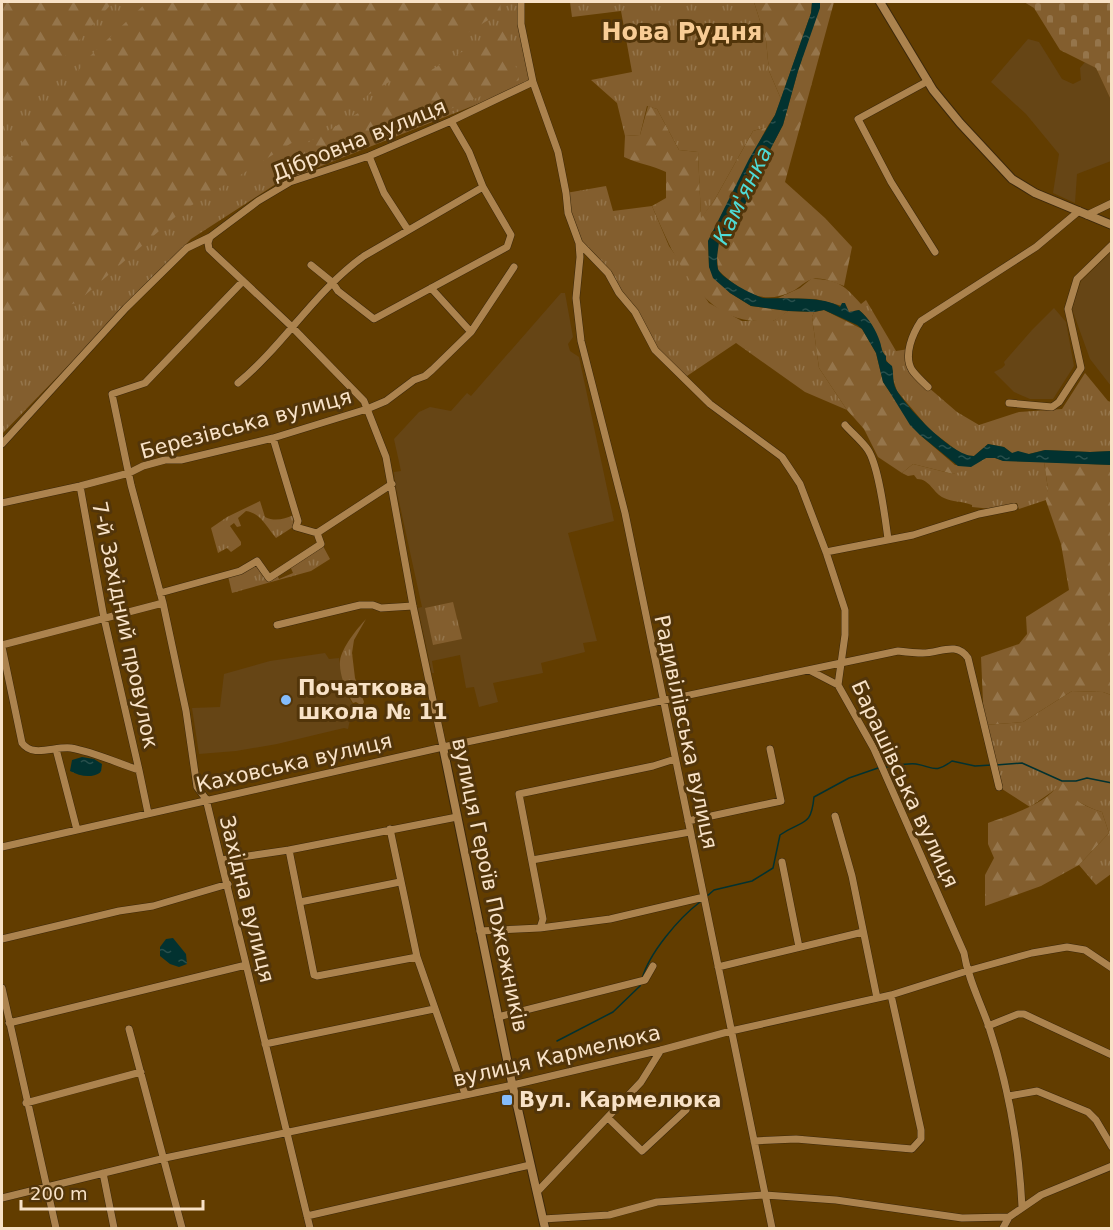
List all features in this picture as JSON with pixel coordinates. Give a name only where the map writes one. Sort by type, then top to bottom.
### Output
[{"type":"street","name":"Барашівська вулиця","points":[[521,2],[521,24],[533,82],[558,152],[568,213],[579,243],[608,273],[619,293],[635,312],[655,350],[710,404],[782,457],[800,483],[845,610],[845,634],[838,685],[874,749],[964,953],[967,970],[988,1026],[1009,1096],[1020,1163],[1022,1207]]},
{"type":"street","points":[[880,2],[928,81],[960,123],[1012,179],[1035,193],[1112,225]]},
{"type":"street","points":[[928,81],[858,119],[891,182],[935,252]]},
{"type":"street","name":"Дібровна вулиця","points":[[2,444],[126,308],[187,248],[210,237],[258,201],[291,182],[369,156],[452,121],[533,82]]},
{"type":"street","points":[[311,265],[332,282],[338,291],[374,319],[507,247],[511,235],[483,188],[469,152],[452,121]]},
{"type":"street","points":[[369,156],[384,193],[408,230]]},
{"type":"street","points":[[238,383],[259,364],[332,282],[364,256],[483,188]]},
{"type":"street","points":[[928,387],[910,368],[911,339],[921,321],[1036,247],[1083,213],[1112,203]]},
{"type":"street","name":"вулиця Героїв Пожежників","points":[[210,237],[209,249],[358,393],[367,409],[386,457],[413,606],[498,1017],[544,1224]]},
{"type":"street","name":"Радивілівська вулиця","points":[[579,243],[580,261],[576,298],[581,341],[625,513],[771,1228]]},
{"type":"street","points":[[1009,403],[1052,407],[1059,402],[1081,368],[1068,309],[1077,279],[1112,244]]},
{"type":"street","points":[[580,261],[586,258],[597,261]]},
{"type":"street","name":"Березівська вулиця","points":[[2,503],[80,486],[129,473],[143,466],[165,460],[181,460],[273,438],[386,401],[414,380],[425,376],[471,332],[514,267]]},
{"type":"street","name":"Західна вулиця","points":[[243,281],[145,383],[112,394],[129,473],[163,603],[186,711],[197,787],[206,800],[228,884],[310,1228]]},
{"type":"street","points":[[431,288],[471,332]]},
{"type":"street","points":[[845,425],[868,449],[872,458],[885,513],[888,539]]},
{"type":"street","points":[[273,438],[298,521],[296,527],[317,533],[392,484]]},
{"type":"street","name":"7-й Західний провулок","points":[[80,486],[104,618],[148,813]]},
{"type":"street","points":[[826,552],[913,535],[979,514],[1014,507]]},
{"type":"street","points":[[160,593],[240,571],[256,561],[269,578],[321,544],[317,533]]},
{"type":"street","points":[[139,770],[69,748],[33,751],[26,749],[22,743],[2,646],[163,603]]},
{"type":"street","points":[[277,625],[360,605],[373,605],[381,608],[413,606]]},
{"type":"street","name":"Каховська вулиця","points":[[2,847],[443,747],[898,651],[924,653],[956,649],[968,658],[999,787]]},
{"type":"street","points":[[808,670],[838,685]]},
{"type":"street","points":[[56,749],[77,830]]},
{"type":"street","points":[[688,821],[781,801],[770,749]]},
{"type":"street","points":[[540,928],[543,919],[519,794],[653,766],[675,759]]},
{"type":"street","points":[[221,860],[289,850],[457,816]]},
{"type":"street","points":[[835,816],[852,876],[877,998]]},
{"type":"street","points":[[390,829],[417,957],[465,1094]]},
{"type":"street","points":[[532,860],[690,832]]},
{"type":"street","points":[[289,850],[313,974],[316,976],[417,957]]},
{"type":"street","points":[[782,862],[799,947]]},
{"type":"street","points":[[300,902],[400,882]]},
{"type":"street","points":[[2,939],[119,911],[153,906],[228,884]]},
{"type":"street","points":[[480,930],[540,928],[610,919],[704,897]]},
{"type":"street","points":[[718,967],[862,932]]},
{"type":"street","name":"вулиця Кармелюка","points":[[2,1198],[165,1158],[513,1085],[662,1050],[731,1031],[891,995],[967,970],[1032,953],[1067,947],[1085,950],[1112,968]]},
{"type":"street","points":[[9,1023],[246,965]]},
{"type":"street","points":[[498,1017],[645,980],[653,966]]},
{"type":"street","points":[[2,988],[26,1103],[56,1228]]},
{"type":"street","points":[[754,1141],[796,1139],[912,1149],[921,1139],[921,1130],[891,995]]},
{"type":"street","points":[[266,1044],[434,1009]]},
{"type":"street","points":[[988,1026],[1018,1014],[1024,1014],[1112,1055]]},
{"type":"street","points":[[129,1029],[182,1228]]},
{"type":"street","points":[[537,1192],[641,1082],[662,1050]]},
{"type":"street","points":[[26,1103],[141,1072]]},
{"type":"street","points":[[1009,1096],[1037,1091],[1088,1112],[1096,1120],[1112,1147]]},
{"type":"street","points":[[608,1118],[642,1151],[686,1110]]},
{"type":"street","points":[[307,1216],[530,1164]]},
{"type":"street","points":[[1004,1228],[1009,1217],[1041,1195],[1112,1166]]},
{"type":"street","points":[[103,1173],[114,1228]]},
{"type":"street","points":[[544,1224],[609,1215],[657,1202],[765,1195],[836,1200],[962,1218],[1009,1217]]},
{"type":"shaded area","points":[[1028,39],[1039,42],[1062,79],[1073,84],[1081,80],[1080,68],[1085,62],[1096,68],[1111,100],[1111,161],[1077,174],[1075,203],[1053,193],[1059,154],[1026,114],[991,82]]},
{"type":"shaded area","points":[[1111,252],[1111,386],[1090,359],[1072,309],[1081,281]]},
{"type":"shaded area","points":[[561,293],[565,293],[573,337],[568,344],[570,351],[579,357],[614,521],[568,533],[597,641],[583,643],[585,652],[541,663],[543,673],[493,683],[498,702],[479,707],[474,687],[466,688],[460,655],[432,661],[434,673],[432,673],[418,608],[422,607],[395,483],[394,472],[401,471],[394,439],[419,412],[430,407],[451,411],[467,393],[471,396]]},
{"type":"shaded area","points":[[1054,308],[1066,322],[1074,366],[1053,399],[1030,399],[1014,392],[994,372],[1005,365],[1004,362]]},
{"type":"shaded area","name":"Початкова школа № 11","points":[[325,653],[329,659],[339,658],[345,692],[361,717],[350,720],[348,729],[236,751],[199,754],[192,708],[220,707],[224,674],[270,661]]},
{"type":"green space","points":[[2,2],[521,2],[521,24],[533,82],[276,184],[191,239],[2,434]]},
{"type":"green space","points":[[2,2],[113,2],[2,127]]},
{"type":"green space","points":[[147,2],[500,2],[501,12],[181,212],[76,303],[8,321],[2,356],[2,161],[6,156],[23,160],[21,144],[89,57]]},
{"type":"green space","points":[[570,2],[754,2],[766,40],[769,71],[781,99],[767,127],[753,131],[715,199],[701,219],[698,152],[679,150],[657,109],[647,106],[640,135],[625,136],[617,103],[591,80],[632,72],[621,11],[572,17]]},
{"type":"green space","points":[[754,2],[812,2],[811,13],[781,99],[769,71],[766,40]]},
{"type":"green space","points":[[820,2],[834,2],[785,182],[825,218],[852,247],[844,286],[813,279],[782,295],[762,297],[735,285],[718,270],[719,239],[731,231],[738,221],[760,169],[783,125]]},
{"type":"green space","points":[[1024,2],[1111,2],[1111,100],[1096,68],[1060,50],[1034,8]]},
{"type":"green space","points":[[506,26],[519,80],[278,182],[263,169]]},
{"type":"green space","points":[[648,106],[657,109],[679,150],[698,152],[701,218],[715,199],[753,131],[767,127],[708,241],[709,267],[730,293],[751,306],[788,311],[777,319],[759,321],[738,318],[720,310],[704,297],[679,263],[652,206],[666,198],[666,172],[624,157],[625,136],[640,135]]},
{"type":"green space","points":[[606,186],[613,211],[652,206],[669,246],[709,303],[742,321],[773,321],[788,311],[814,312],[812,317],[819,368],[847,410],[805,392],[736,343],[684,378],[655,350],[608,273],[579,243],[566,193]]},
{"type":"green space","points":[[811,279],[828,280],[840,284],[861,304],[866,300],[896,351],[909,349],[911,368],[928,387],[957,412],[979,425],[1019,412],[1062,409],[1085,373],[1111,402],[1111,451],[1045,450],[1029,454],[1012,453],[1004,447],[988,444],[974,456],[963,455],[930,430],[897,391],[892,376],[893,371],[875,331],[866,316],[859,310],[849,312],[846,307],[816,299],[778,298],[800,288]]},
{"type":"green space","points":[[824,310],[862,329],[876,353],[883,382],[920,435],[955,465],[964,466],[977,463],[978,467],[953,474],[913,464],[902,473],[878,457],[864,429],[847,410],[819,368],[812,317],[814,312]]},
{"type":"green space","points":[[986,458],[1044,462],[1048,489],[1046,500],[1019,509],[1017,503],[992,509],[972,507],[972,505],[944,498],[925,481],[917,479],[914,475],[908,476],[902,473],[913,464],[953,474]]},
{"type":"green space","points":[[1044,462],[1111,465],[1111,695],[1103,692],[1072,691],[1023,722],[984,725],[981,657],[1019,644],[1027,634],[1026,617],[1069,590],[1061,544],[1045,498],[1048,489]]},
{"type":"green space","points":[[260,501],[265,517],[280,519],[294,515],[293,527],[276,538],[260,518],[246,511],[238,518],[241,526],[237,527],[234,523],[230,526],[241,545],[231,552],[227,548],[218,553],[211,528],[227,517]]},
{"type":"green space","points":[[323,546],[330,559],[311,571],[232,593],[228,576],[256,566],[268,581],[277,575],[279,579],[293,573],[290,566]]},
{"type":"green space","points":[[453,602],[462,639],[433,645],[425,608]]},
{"type":"green space","points":[[366,619],[354,640],[352,653],[355,678],[364,702],[362,706],[356,702],[353,703],[348,694],[342,677],[340,661],[347,644]]},
{"type":"green space","points":[[1072,691],[1103,692],[1111,695],[1111,874],[1096,885],[1079,865],[1109,833],[1102,812],[1056,789],[1030,807],[999,787],[984,725],[1023,722]]},
{"type":"green space","points":[[1062,781],[1079,801],[1102,812],[1109,833],[1079,865],[1041,886],[985,906],[985,875],[994,858],[988,844],[988,823],[1019,812],[1038,802]]},
{"type":"water","name":"Кам'янка","points":[[812,2],[820,2],[820,8],[798,71],[783,125],[760,169],[738,221],[731,231],[719,239],[718,269],[731,282],[763,298],[825,301],[840,307],[842,303],[845,303],[849,312],[859,310],[869,320],[886,356],[886,361],[892,366],[895,386],[901,397],[931,430],[965,454],[974,456],[988,444],[1004,447],[1012,453],[1018,451],[1029,454],[1045,450],[1111,451],[1111,465],[1003,461],[986,458],[971,467],[958,466],[910,425],[883,382],[876,353],[862,329],[857,325],[824,310],[788,311],[751,306],[730,293],[713,278],[709,267],[708,241],[749,159],[775,115],[811,13]]},
{"type":"water","points":[[82,757],[94,759],[102,764],[101,772],[93,776],[86,776],[70,771],[72,760]]},
{"type":"water","points":[[173,938],[186,954],[187,964],[179,967],[170,964],[160,956],[160,947],[166,939]]},
{"type":"waterway","points":[[886,767],[912,764],[937,768],[952,761],[975,766],[992,765]]},
{"type":"waterway","points":[[996,765],[1022,763],[1062,781],[1087,778],[1112,783]]},
{"type":"waterway","points":[[706,897],[714,890],[752,881],[773,868],[780,835],[808,818],[814,797],[849,778],[878,768]]},
{"type":"waterway","points":[[642,979],[658,947],[683,917],[700,902]]},
{"type":"waterway","points":[[557,1041],[613,1012],[641,983]]},
{"type":"place","name":"Початкова школа № 11","points":[[286,700]]},
{"type":"place","name":"Вул. Кармелюка","points":[[507,1100]]},
{"type":"district","name":"Нова Рудня","points":[[682,32]]}]
